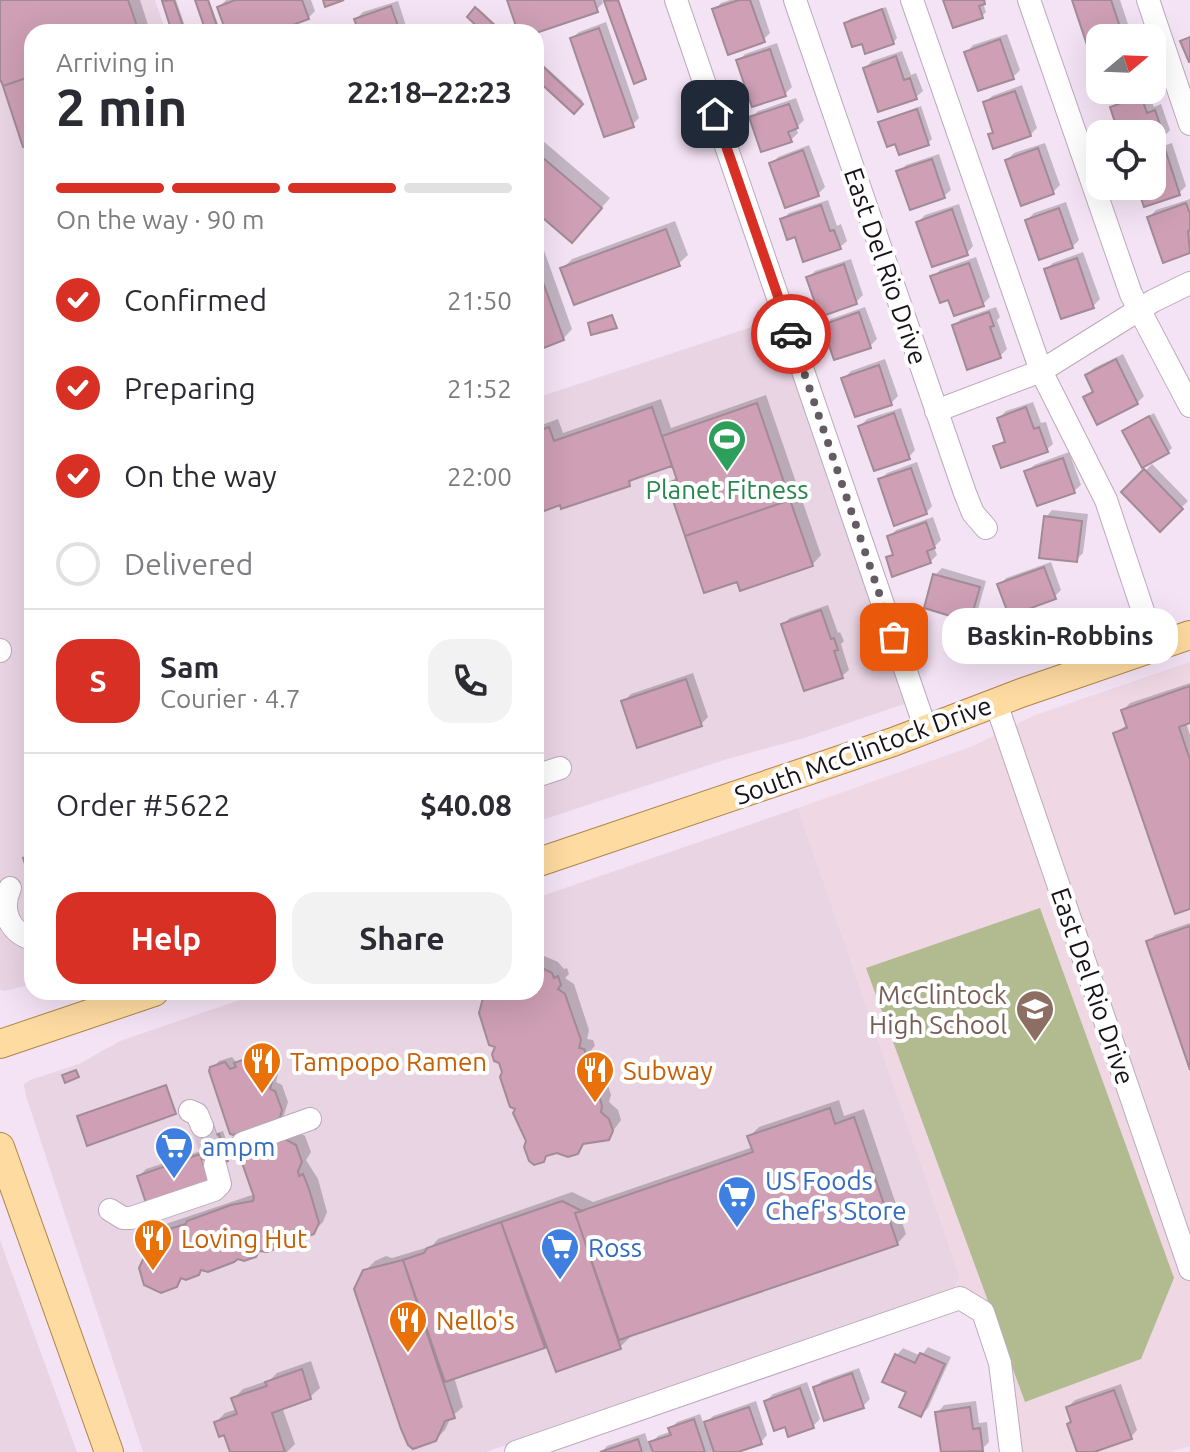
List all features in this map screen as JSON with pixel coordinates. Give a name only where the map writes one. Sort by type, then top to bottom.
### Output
[{"type":"main road","name":"South McClintock Drive","points":[[544,860],[926,730],[1190,635]]},
{"type":"main road","points":[[0,1044],[130,1000]]},
{"type":"main road","points":[[0,1147],[109,1452]]},
{"type":"street","points":[[676,0],[926,730]]},
{"type":"street","name":"East Del Rio Drive","points":[[795,0],[968,503],[986,528]]},
{"type":"street","points":[[912,0],[1041,371],[1106,500],[1155,647]]},
{"type":"street","points":[[1029,0],[1138,310],[1190,406]]},
{"type":"street","points":[[1148,0],[1190,124]]},
{"type":"street","points":[[936,411],[1041,371],[1138,310],[1190,283]]},
{"type":"street","name":"East Del Rio Drive","points":[[996,703],[1190,1269]]},
{"type":"street","points":[[544,773],[560,768]]},
{"type":"street","points":[[10,888],[4,904],[7,919],[17,932],[24,935]]},
{"type":"street","points":[[243,1143],[310,1119]]},
{"type":"street","points":[[110,1210],[123,1218],[131,1218],[214,1190],[220,1180],[215,1165]]},
{"type":"street","points":[[516,1452],[960,1298],[983,1312],[1000,1363],[1011,1452]]},
{"type":"shaded area","points":[[0,0],[155,0],[163,24],[24,24],[24,986],[0,990]]},
{"type":"shaded area","points":[[785,316],[916,700],[544,819],[544,395]]},
{"type":"shaded area","name":"McClintock High School","points":[[1190,662],[1190,1446],[1171,1452],[1017,1452],[1006,1362],[983,1298],[956,1286],[960,1277],[798,808],[973,746],[1035,715]]},
{"type":"shaded area","points":[[798,808],[960,1277],[952,1293],[486,1452],[143,1452],[24,1084],[79,1064],[120,1041],[240,1000],[544,1000],[544,895]]},
{"type":"shaded area","points":[[0,1240],[77,1452],[0,1452]]},
{"type":"green space","points":[[1040,908],[1174,1278],[1141,1359],[1025,1402],[866,968]]},
{"type":"building","points":[[0,0],[128,0],[136,24],[24,24],[24,79],[3,86],[0,79]]},
{"type":"building","points":[[174,0],[182,24],[169,24],[162,1]]},
{"type":"building","points":[[195,0],[208,0],[216,24],[203,24]]},
{"type":"building","points":[[235,0],[302,0],[309,19],[296,24],[223,24],[217,7]]},
{"type":"building","points":[[323,0],[344,0],[325,7]]},
{"type":"building","points":[[507,0],[594,0],[598,12],[544,30],[544,24],[515,24]]},
{"type":"building","points":[[618,0],[646,79],[634,84],[604,1]]},
{"type":"building","points":[[739,0],[750,0],[765,42],[728,55],[712,9]]},
{"type":"building","points":[[943,0],[984,0],[985,4],[979,6],[983,18],[953,28]]},
{"type":"building","points":[[1072,0],[1111,0],[1119,24],[1086,24],[1086,42]]},
{"type":"building","points":[[391,6],[397,24],[356,24],[354,19]]},
{"type":"building","points":[[475,7],[493,24],[474,24],[467,17]]},
{"type":"building","points":[[882,9],[894,44],[865,54],[862,44],[852,47],[844,23]]},
{"type":"building","points":[[599,28],[634,127],[604,137],[570,38]]},
{"type":"building","points":[[1190,37],[1190,62],[1189,62],[1180,41]]},
{"type":"building","points":[[1000,39],[1014,79],[978,91],[964,52]]},
{"type":"building","points":[[770,49],[786,96],[752,107],[736,60]]},
{"type":"building","points":[[896,56],[904,80],[910,78],[917,99],[878,112],[863,68]]},
{"type":"building","points":[[544,67],[583,104],[574,114],[544,86]]},
{"type":"building","points":[[24,79],[24,147],[23,147],[3,86]]},
{"type":"building","points":[[1015,91],[1031,136],[993,149],[988,134],[993,133],[983,102]]},
{"type":"building","points":[[789,104],[798,128],[788,132],[792,142],[761,152],[749,117]]},
{"type":"building","points":[[1144,104],[1147,113],[1155,110],[1158,120],[1114,120],[1110,107]]},
{"type":"building","points":[[917,109],[929,145],[899,155],[895,144],[887,147],[878,122]]},
{"type":"building","points":[[1038,148],[1054,194],[1021,206],[1005,160]]},
{"type":"building","points":[[803,150],[819,196],[785,208],[769,163]]},
{"type":"building","points":[[1166,152],[1180,195],[1166,200]]},
{"type":"building","points":[[544,159],[602,208],[572,243],[544,219]]},
{"type":"building","points":[[932,159],[945,198],[910,210],[896,171]]},
{"type":"building","points":[[1142,200],[1165,200],[1144,207]]},
{"type":"building","points":[[1186,203],[1190,214],[1190,253],[1163,263],[1147,217]]},
{"type":"building","points":[[821,205],[830,231],[834,230],[841,249],[803,262],[795,237],[787,240],[780,219]]},
{"type":"building","points":[[1059,208],[1073,248],[1039,260],[1025,220]]},
{"type":"building","points":[[952,209],[968,255],[932,267],[916,222]]},
{"type":"building","points":[[666,229],[680,266],[574,305],[560,268]]},
{"type":"building","points":[[1077,258],[1094,308],[1061,319],[1044,269]]},
{"type":"building","points":[[969,263],[984,306],[954,316],[948,300],[940,303],[930,276]]},
{"type":"building","points":[[844,264],[857,304],[820,317],[806,277]]},
{"type":"building","points":[[544,285],[564,340],[544,348]]},
{"type":"building","points":[[859,312],[871,348],[834,360],[822,325]]},
{"type":"building","points":[[989,312],[994,326],[990,327],[1001,358],[967,370],[952,325]]},
{"type":"building","points":[[612,315],[617,328],[591,335],[588,323]]},
{"type":"building","points":[[1116,359],[1138,404],[1097,425],[1083,397],[1093,392],[1085,375]]},
{"type":"building","points":[[879,365],[892,405],[855,417],[841,378]]},
{"type":"building","name":"Planet Fitness","points":[[757,403],[790,500],[685,536],[667,483],[677,480],[662,436]]},
{"type":"building","points":[[652,407],[672,466],[629,481],[630,486],[561,509],[560,505],[544,511],[544,429],[549,427],[554,441]]},
{"type":"building","points":[[1026,407],[1034,429],[1039,427],[1048,452],[1001,468],[993,446],[1005,442],[997,418]]},
{"type":"building","points":[[894,413],[910,459],[874,471],[858,426]]},
{"type":"building","points":[[1149,416],[1169,453],[1142,468],[1122,431]]},
{"type":"building","points":[[1063,458],[1075,493],[1037,506],[1024,471]]},
{"type":"building","points":[[911,468],[927,514],[894,526],[878,479]]},
{"type":"building","points":[[1144,469],[1183,509],[1160,532],[1121,492]]},
{"type":"building","points":[[790,500],[813,566],[740,591],[737,582],[704,593],[685,536]]},
{"type":"building","points":[[1044,516],[1082,521],[1077,562],[1039,558]]},
{"type":"building","points":[[926,522],[935,548],[927,551],[931,563],[892,577],[886,557],[893,555],[887,536]]},
{"type":"building","points":[[1044,567],[1056,599],[1009,616],[997,584]]},
{"type":"building","points":[[933,574],[980,587],[970,622],[924,608]]},
{"type":"building","points":[[821,610],[838,650],[834,651],[843,678],[804,691],[781,624]]},
{"type":"building","points":[[686,679],[702,726],[637,748],[621,701]]},
{"type":"building","points":[[1190,686],[1190,723],[1179,727],[1190,760],[1190,909],[1175,914],[1113,733],[1127,728],[1121,710]]},
{"type":"building","points":[[1190,926],[1190,1070],[1146,941]]},
{"type":"building","points":[[544,969],[554,978],[558,976],[561,985],[558,989],[565,994],[581,1040],[579,1048],[584,1049],[587,1056],[583,1061],[587,1064],[591,1084],[596,1085],[601,1112],[609,1119],[613,1131],[609,1140],[583,1144],[578,1154],[568,1157],[557,1153],[546,1156],[544,1162],[534,1165],[529,1161],[524,1147],[526,1141],[513,1113],[515,1109],[510,1107],[500,1077],[499,1063],[494,1061],[492,1054],[495,1047],[489,1045],[479,1013],[482,1000],[544,1000]]},
{"type":"building","points":[[245,1059],[246,1063],[252,1061],[267,1069],[272,1082],[270,1089],[275,1091],[282,1110],[278,1124],[233,1135],[230,1134],[209,1071],[210,1067],[225,1062],[230,1069],[236,1067],[234,1063]]},
{"type":"building","points":[[76,1070],[79,1077],[65,1083],[62,1075]]},
{"type":"building","points":[[166,1085],[176,1114],[87,1146],[77,1116]]},
{"type":"building","name":"US Foods Chef's Store","points":[[830,1108],[835,1124],[854,1117],[898,1245],[619,1340],[575,1213],[753,1152],[747,1136]]},
{"type":"building","points":[[208,1124],[212,1136],[219,1134],[228,1161],[208,1167],[195,1128]]},
{"type":"building","points":[[279,1136],[296,1145],[302,1162],[299,1176],[303,1174],[319,1223],[314,1234],[267,1252],[259,1251],[256,1257],[244,1261],[238,1259],[208,1272],[201,1270],[199,1275],[186,1280],[181,1278],[177,1287],[161,1293],[144,1285],[139,1268],[145,1255],[139,1238],[186,1224],[231,1205],[253,1201],[242,1163],[258,1155],[262,1142]]},
{"type":"building","name":"ampm","points":[[200,1154],[210,1185],[147,1206],[137,1176]]},
{"type":"building","name":"Ross","points":[[562,1201],[582,1211],[575,1213],[621,1349],[556,1372],[501,1222]]},
{"type":"building","points":[[501,1222],[545,1348],[445,1382],[403,1260],[424,1253],[427,1248]]},
{"type":"building","points":[[403,1260],[455,1418],[445,1421],[436,1441],[413,1449],[401,1429],[354,1289],[363,1270]]},
{"type":"building","points":[[920,1353],[945,1364],[921,1417],[899,1407],[906,1392],[882,1382],[895,1354],[915,1363]]},
{"type":"building","points":[[302,1369],[311,1399],[272,1413],[285,1452],[230,1452],[224,1435],[219,1437],[214,1422],[237,1414],[231,1398],[267,1386],[265,1382]]},
{"type":"building","points":[[852,1373],[864,1408],[824,1421],[813,1387]]},
{"type":"building","points":[[800,1388],[814,1428],[788,1437],[785,1427],[774,1431],[764,1401]]},
{"type":"building","points":[[1114,1390],[1132,1439],[1094,1452],[1077,1452],[1067,1424],[1071,1422],[1066,1407]]},
{"type":"building","points":[[749,1407],[762,1444],[738,1452],[714,1452],[704,1422]]},
{"type":"building","points":[[970,1407],[973,1429],[980,1428],[983,1451],[941,1452],[935,1412]]},
{"type":"building","points":[[694,1419],[705,1452],[653,1452],[649,1442],[671,1435],[668,1428]]},
{"type":"building","points":[[638,1439],[642,1452],[600,1452]]},
{"type":"tunnel","points":[[202,1126],[215,1165]]},
{"type":"way so far","points":[[791,334],[894,637]]},
{"type":"place","name":"Planet Fitness","points":[[727,473]]},
{"type":"place","name":"Baskin-Robbins","points":[[894,637]]},
{"type":"place","name":"McClintock High School","points":[[1035,1043]]},
{"type":"place","name":"Tampopo Ramen","points":[[262,1095]]},
{"type":"place","name":"Subway","points":[[595,1104]]},
{"type":"place","name":"ampm","points":[[174,1180]]},
{"type":"place","name":"US Foods Chef's Store","points":[[737,1229]]},
{"type":"place","name":"Loving Hut","points":[[153,1272]]},
{"type":"place","name":"Ross","points":[[560,1281]]},
{"type":"place","name":"Nello's","points":[[408,1354]]},
{"type":"route","points":[[715,114],[791,334]]}]
